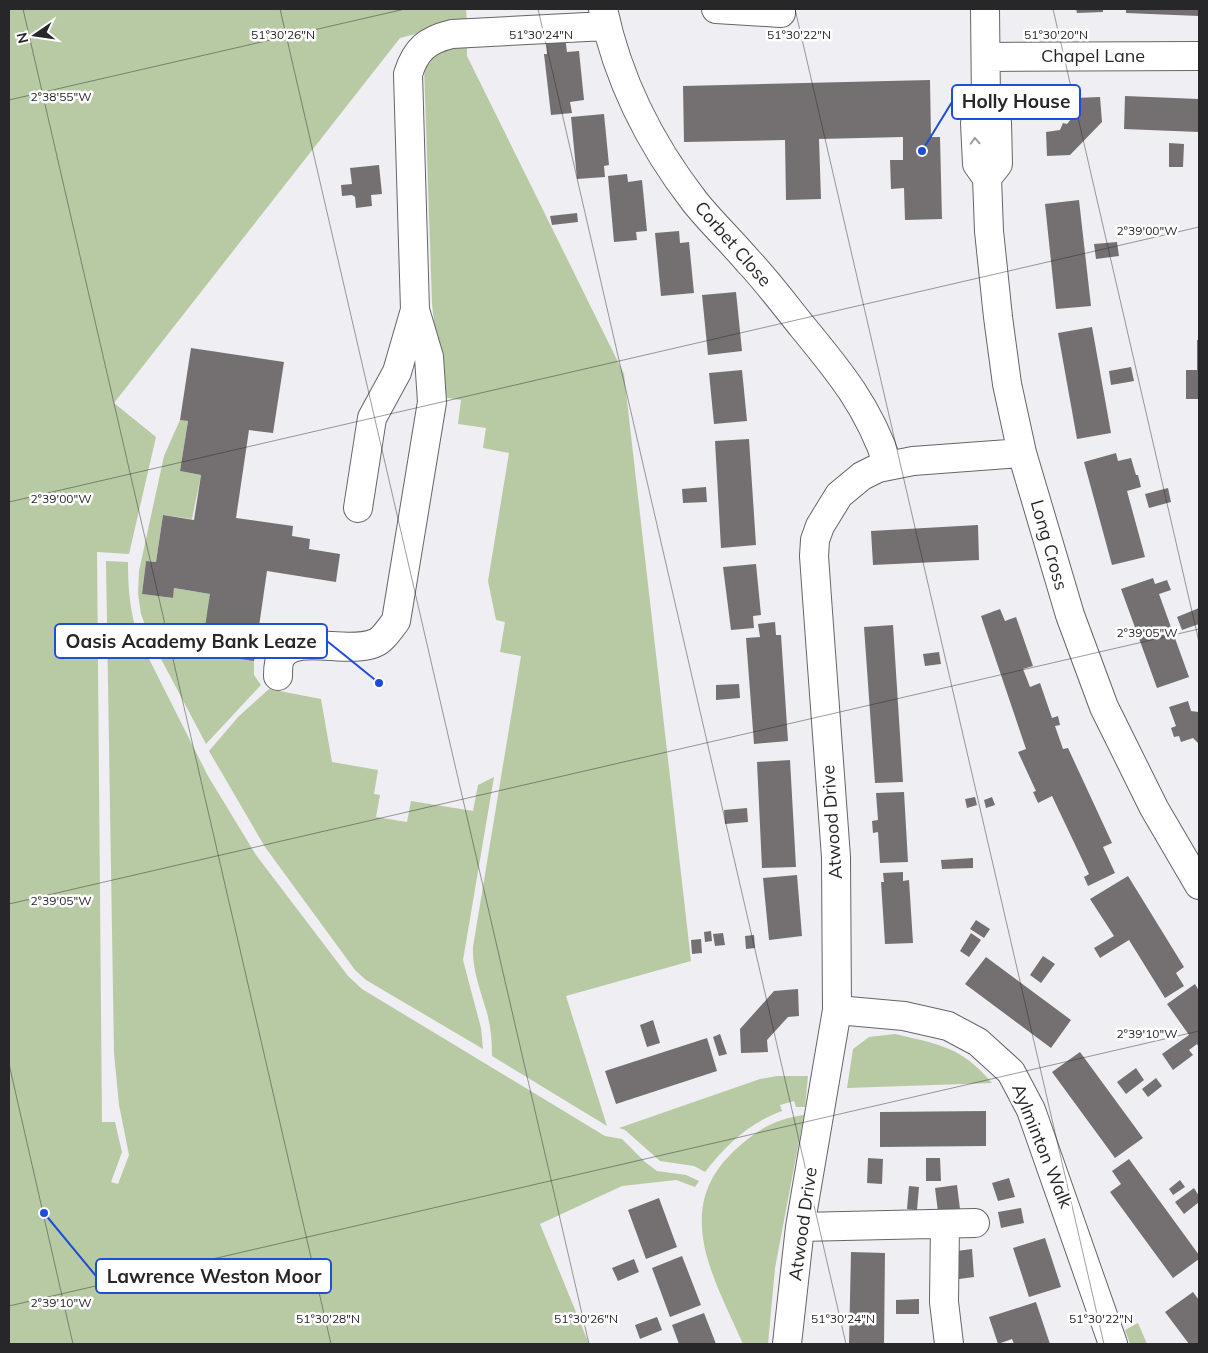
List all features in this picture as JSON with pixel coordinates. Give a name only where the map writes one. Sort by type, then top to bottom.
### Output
[{"type":"street","points":[[716,9],[781,13],[781,9]]},
{"type":"street","name":"Long Cross","points":[[985,9],[986,104],[997,122],[998,164],[987,178],[989,231],[1007,384],[1022,453],[1070,615],[1104,707],[1154,808],[1199,885]]},
{"type":"street","points":[[278,676],[279,659],[286,650],[296,645],[354,648],[377,643],[396,621],[432,402],[428,357],[415,310],[408,74],[412,61],[419,51],[433,39],[452,34],[604,18]]},
{"type":"street","name":"Corbet Close","points":[[604,18],[621,74],[635,107],[653,139],[695,202],[755,268],[844,378],[858,398],[880,441],[888,466]]},
{"type":"street","name":"Chapel Lane","points":[[986,56],[1199,56]]},
{"type":"street","points":[[358,508],[372,418],[397,372],[415,310]]},
{"type":"street","name":"Atwood Drive","points":[[787,1344],[800,1227],[837,1010],[836,857],[814,556],[815,540],[820,526],[839,495],[862,476],[888,466],[913,461],[1022,453]]},
{"type":"street","name":"Aylminton Walk","points":[[837,1010],[904,1016],[948,1026],[978,1042],[1011,1072],[1031,1110],[1113,1344]]},
{"type":"street","points":[[800,1227],[975,1223]]},
{"type":"street","points":[[945,1224],[944,1302],[949,1344]]},
{"type":"green space","points":[[9,9],[466,9],[467,21],[400,38],[114,403],[156,437],[129,554],[97,552],[102,1122],[115,1122],[122,1152],[111,1182],[118,1184],[129,1155],[119,1105],[114,1053],[106,561],[128,562],[130,601],[139,639],[208,776],[256,855],[348,976],[362,989],[605,1136],[622,1139],[657,1171],[686,1175],[699,1181],[695,1187],[676,1180],[622,1186],[540,1224],[589,1344],[9,1344]]},
{"type":"green space","points":[[467,43],[467,56],[624,374],[691,961],[566,996],[607,1126],[492,1056],[487,1013],[474,964],[473,947],[521,656],[500,652],[505,622],[496,620],[488,581],[509,453],[483,448],[486,428],[458,424],[461,400],[442,397],[432,304],[424,66],[428,54]]},
{"type":"green space","points":[[180,420],[188,421],[180,471],[201,475],[192,519],[163,515],[156,562],[146,561],[142,594],[172,598],[174,588],[210,594],[254,661],[254,675],[261,685],[206,744],[150,638],[141,614],[138,593],[139,571],[164,456]]},
{"type":"green space","points":[[269,689],[321,699],[332,762],[378,770],[374,794],[380,795],[376,817],[407,822],[411,801],[473,811],[478,785],[494,777],[463,960],[481,1028],[483,1049],[366,980],[355,970],[265,847],[209,751],[239,716]]},
{"type":"green space","points":[[895,1034],[937,1044],[959,1054],[981,1071],[992,1083],[847,1088],[853,1049],[869,1037]]},
{"type":"green space","points":[[777,1076],[808,1076],[805,1107],[796,1107],[794,1101],[780,1105],[782,1111],[749,1128],[721,1153],[705,1172],[694,1166],[660,1161],[625,1130],[619,1128],[760,1079]]},
{"type":"green space","points":[[804,1115],[775,1268],[768,1344],[743,1344],[711,1270],[704,1246],[702,1221],[705,1197],[715,1174],[742,1144],[757,1132],[774,1123]]},
{"type":"green space","points":[[1138,1323],[1147,1344],[1130,1344],[1125,1330]]},
{"type":"building","points":[[1076,9],[1103,9],[1103,12],[1077,13]]},
{"type":"building","points":[[1126,9],[1199,9],[1199,16],[1126,13]]},
{"type":"building","points":[[565,37],[567,52],[579,51],[584,100],[570,102],[572,113],[551,115],[544,54],[547,54],[546,39]]},
{"type":"building","points":[[930,80],[931,137],[940,137],[942,219],[905,220],[904,188],[891,189],[890,160],[903,160],[903,137],[819,139],[821,199],[786,200],[785,140],[684,142],[683,86]]},
{"type":"building","points":[[1125,96],[1199,99],[1199,132],[1124,129]]},
{"type":"building","points":[[1100,97],[1102,122],[1070,155],[1047,156],[1046,132],[1060,130],[1063,123],[1067,124],[1073,112],[1077,112],[1075,98]]},
{"type":"building","points":[[604,114],[609,165],[604,166],[605,177],[577,179],[571,117]]},
{"type":"building","points":[[1169,143],[1184,144],[1183,167],[1169,167]]},
{"type":"building","points":[[379,165],[382,194],[371,195],[372,206],[356,208],[355,197],[352,195],[342,196],[341,185],[352,184],[350,168]]},
{"type":"building","points":[[627,174],[628,182],[642,180],[647,231],[636,232],[637,240],[614,242],[608,176]]},
{"type":"building","points":[[1079,200],[1091,306],[1056,309],[1045,204]]},
{"type":"building","points":[[577,213],[578,222],[552,225],[550,216]]},
{"type":"building","points":[[679,231],[680,243],[689,242],[694,293],[661,296],[655,233]]},
{"type":"building","points":[[1117,242],[1119,256],[1096,259],[1094,244]]},
{"type":"building","points":[[736,292],[742,351],[708,355],[702,295]]},
{"type":"building","points":[[1092,327],[1111,433],[1077,439],[1058,333]]},
{"type":"building","points":[[1197,340],[1199,340],[1199,399],[1186,399],[1186,370],[1197,370]]},
{"type":"building","points":[[191,348],[284,362],[273,433],[249,430],[236,518],[293,526],[292,536],[310,539],[309,549],[340,554],[336,582],[267,571],[254,661],[201,653],[210,594],[174,588],[173,598],[142,594],[146,561],[156,562],[163,515],[194,520],[201,475],[180,471],[188,421],[180,420]]},
{"type":"building","points":[[1131,367],[1134,381],[1111,385],[1109,371]]},
{"type":"building","points":[[742,370],[747,421],[714,424],[709,373]]},
{"type":"building","points":[[749,439],[756,545],[721,548],[715,441]]},
{"type":"building","points":[[1116,453],[1118,461],[1131,458],[1136,475],[1138,475],[1141,487],[1127,491],[1145,557],[1112,565],[1084,462]]},
{"type":"building","points":[[706,487],[707,502],[683,503],[682,489]]},
{"type":"building","points":[[1168,488],[1171,502],[1149,508],[1145,494]]},
{"type":"building","points":[[978,525],[979,560],[873,565],[871,531]]},
{"type":"building","points":[[756,564],[761,615],[753,616],[754,628],[731,630],[723,567]]},
{"type":"building","points":[[1153,578],[1155,584],[1167,580],[1171,590],[1159,594],[1189,677],[1157,688],[1121,589]]},
{"type":"building","points":[[1199,608],[1199,624],[1182,630],[1177,617]]},
{"type":"building","points":[[1000,609],[1005,621],[1016,617],[1033,666],[1023,669],[1030,687],[1040,683],[1052,718],[1058,716],[1060,725],[1055,726],[1063,749],[1068,748],[1112,843],[1103,847],[1115,873],[1088,886],[1084,877],[1089,874],[1052,796],[1038,803],[1033,792],[1036,791],[1018,752],[1026,749],[981,616]]},
{"type":"building","points":[[775,622],[776,635],[781,635],[788,741],[754,744],[746,638],[760,637],[758,624]]},
{"type":"building","points":[[893,625],[903,782],[875,783],[864,627]]},
{"type":"building","points":[[939,652],[941,664],[925,666],[923,654]]},
{"type":"building","points":[[739,684],[740,698],[716,700],[716,685]]},
{"type":"building","points":[[1188,701],[1191,711],[1199,712],[1198,743],[1193,738],[1181,742],[1179,736],[1174,737],[1171,728],[1176,726],[1169,707]]},
{"type":"building","points":[[790,760],[796,867],[762,868],[757,762]]},
{"type":"building","points":[[904,792],[908,862],[880,863],[878,832],[873,833],[872,821],[878,820],[876,793]]},
{"type":"building","points":[[975,797],[977,805],[967,808],[965,799]]},
{"type":"building","points":[[992,797],[995,805],[986,808],[984,800]]},
{"type":"building","points":[[747,808],[748,822],[725,824],[724,810]]},
{"type":"building","points":[[973,858],[973,868],[942,869],[941,860]]},
{"type":"building","points":[[903,872],[903,881],[909,880],[913,943],[885,944],[881,882],[884,882],[883,873]]},
{"type":"building","points":[[797,875],[802,936],[769,940],[763,878]]},
{"type":"building","points":[[1128,876],[1184,967],[1176,973],[1184,986],[1165,998],[1129,940],[1100,958],[1094,948],[1114,936],[1090,899]]},
{"type":"building","points":[[976,920],[990,929],[984,938],[970,929]]},
{"type":"building","points":[[711,931],[712,941],[705,942],[704,932]]},
{"type":"building","points":[[723,933],[725,945],[715,946],[713,934]]},
{"type":"building","points":[[971,933],[981,940],[969,957],[960,951]]},
{"type":"building","points":[[754,935],[755,948],[746,949],[745,936]]},
{"type":"building","points":[[701,939],[702,953],[692,954],[691,940]]},
{"type":"building","points":[[1043,956],[1055,964],[1041,983],[1030,975]]},
{"type":"building","points":[[986,957],[1071,1020],[1051,1048],[965,984]]},
{"type":"building","points":[[1195,984],[1199,991],[1199,1048],[1197,1044],[1189,1050],[1193,1055],[1173,1070],[1162,1054],[1189,1035],[1167,1004]]},
{"type":"building","points":[[798,989],[799,1016],[788,1017],[767,1040],[768,1052],[741,1053],[740,1029],[774,991]]},
{"type":"building","points":[[653,1020],[660,1043],[647,1047],[640,1025]]},
{"type":"building","points":[[720,1034],[727,1054],[719,1056],[713,1037]]},
{"type":"building","points":[[707,1038],[717,1071],[616,1104],[605,1071]]},
{"type":"building","points":[[1080,1052],[1143,1138],[1115,1158],[1052,1072]]},
{"type":"building","points":[[1136,1068],[1144,1080],[1126,1094],[1117,1082]]},
{"type":"building","points":[[1156,1078],[1162,1086],[1148,1097],[1142,1089]]},
{"type":"building","points":[[986,1111],[986,1146],[880,1147],[880,1112]]},
{"type":"building","points":[[868,1158],[883,1159],[882,1184],[867,1183]]},
{"type":"building","points":[[926,1158],[940,1158],[941,1181],[926,1181]]},
{"type":"building","points":[[1129,1159],[1199,1255],[1199,1259],[1173,1278],[1110,1192],[1121,1184],[1112,1171]]},
{"type":"building","points":[[1009,1178],[1015,1197],[998,1201],[992,1183]]},
{"type":"building","points":[[1180,1180],[1185,1187],[1173,1195],[1169,1189]]},
{"type":"building","points":[[957,1185],[960,1209],[938,1212],[935,1188]]},
{"type":"building","points":[[909,1186],[919,1187],[917,1210],[907,1209]]},
{"type":"building","points":[[1194,1188],[1199,1196],[1199,1202],[1184,1214],[1175,1202]]},
{"type":"building","points":[[659,1198],[677,1247],[646,1259],[628,1210]]},
{"type":"building","points":[[1021,1208],[1024,1223],[1001,1228],[998,1212]]},
{"type":"building","points":[[1045,1238],[1061,1287],[1029,1297],[1013,1248]]},
{"type":"building","points":[[972,1249],[974,1277],[959,1279],[957,1251]]},
{"type":"building","points":[[851,1252],[885,1253],[884,1344],[849,1344]]},
{"type":"building","points":[[682,1256],[701,1305],[670,1317],[652,1268]]},
{"type":"building","points":[[634,1259],[639,1272],[618,1281],[612,1268]]},
{"type":"building","points":[[1193,1292],[1199,1300],[1199,1344],[1189,1344],[1165,1312]]},
{"type":"building","points":[[919,1299],[919,1314],[896,1314],[896,1300]]},
{"type":"building","points":[[1036,1302],[1050,1344],[1014,1344],[1012,1339],[998,1344],[989,1317]]},
{"type":"building","points":[[704,1313],[716,1344],[679,1344],[672,1325]]},
{"type":"building","points":[[657,1317],[662,1330],[640,1339],[635,1325]]},
{"type":"place","name":"Holly House","points":[[922,151]]},
{"type":"place","name":"Oasis Academy Bank Leaze","points":[[379,683]]},
{"type":"place","name":"Lawrence Weston Moor","points":[[44,1213]]}]
